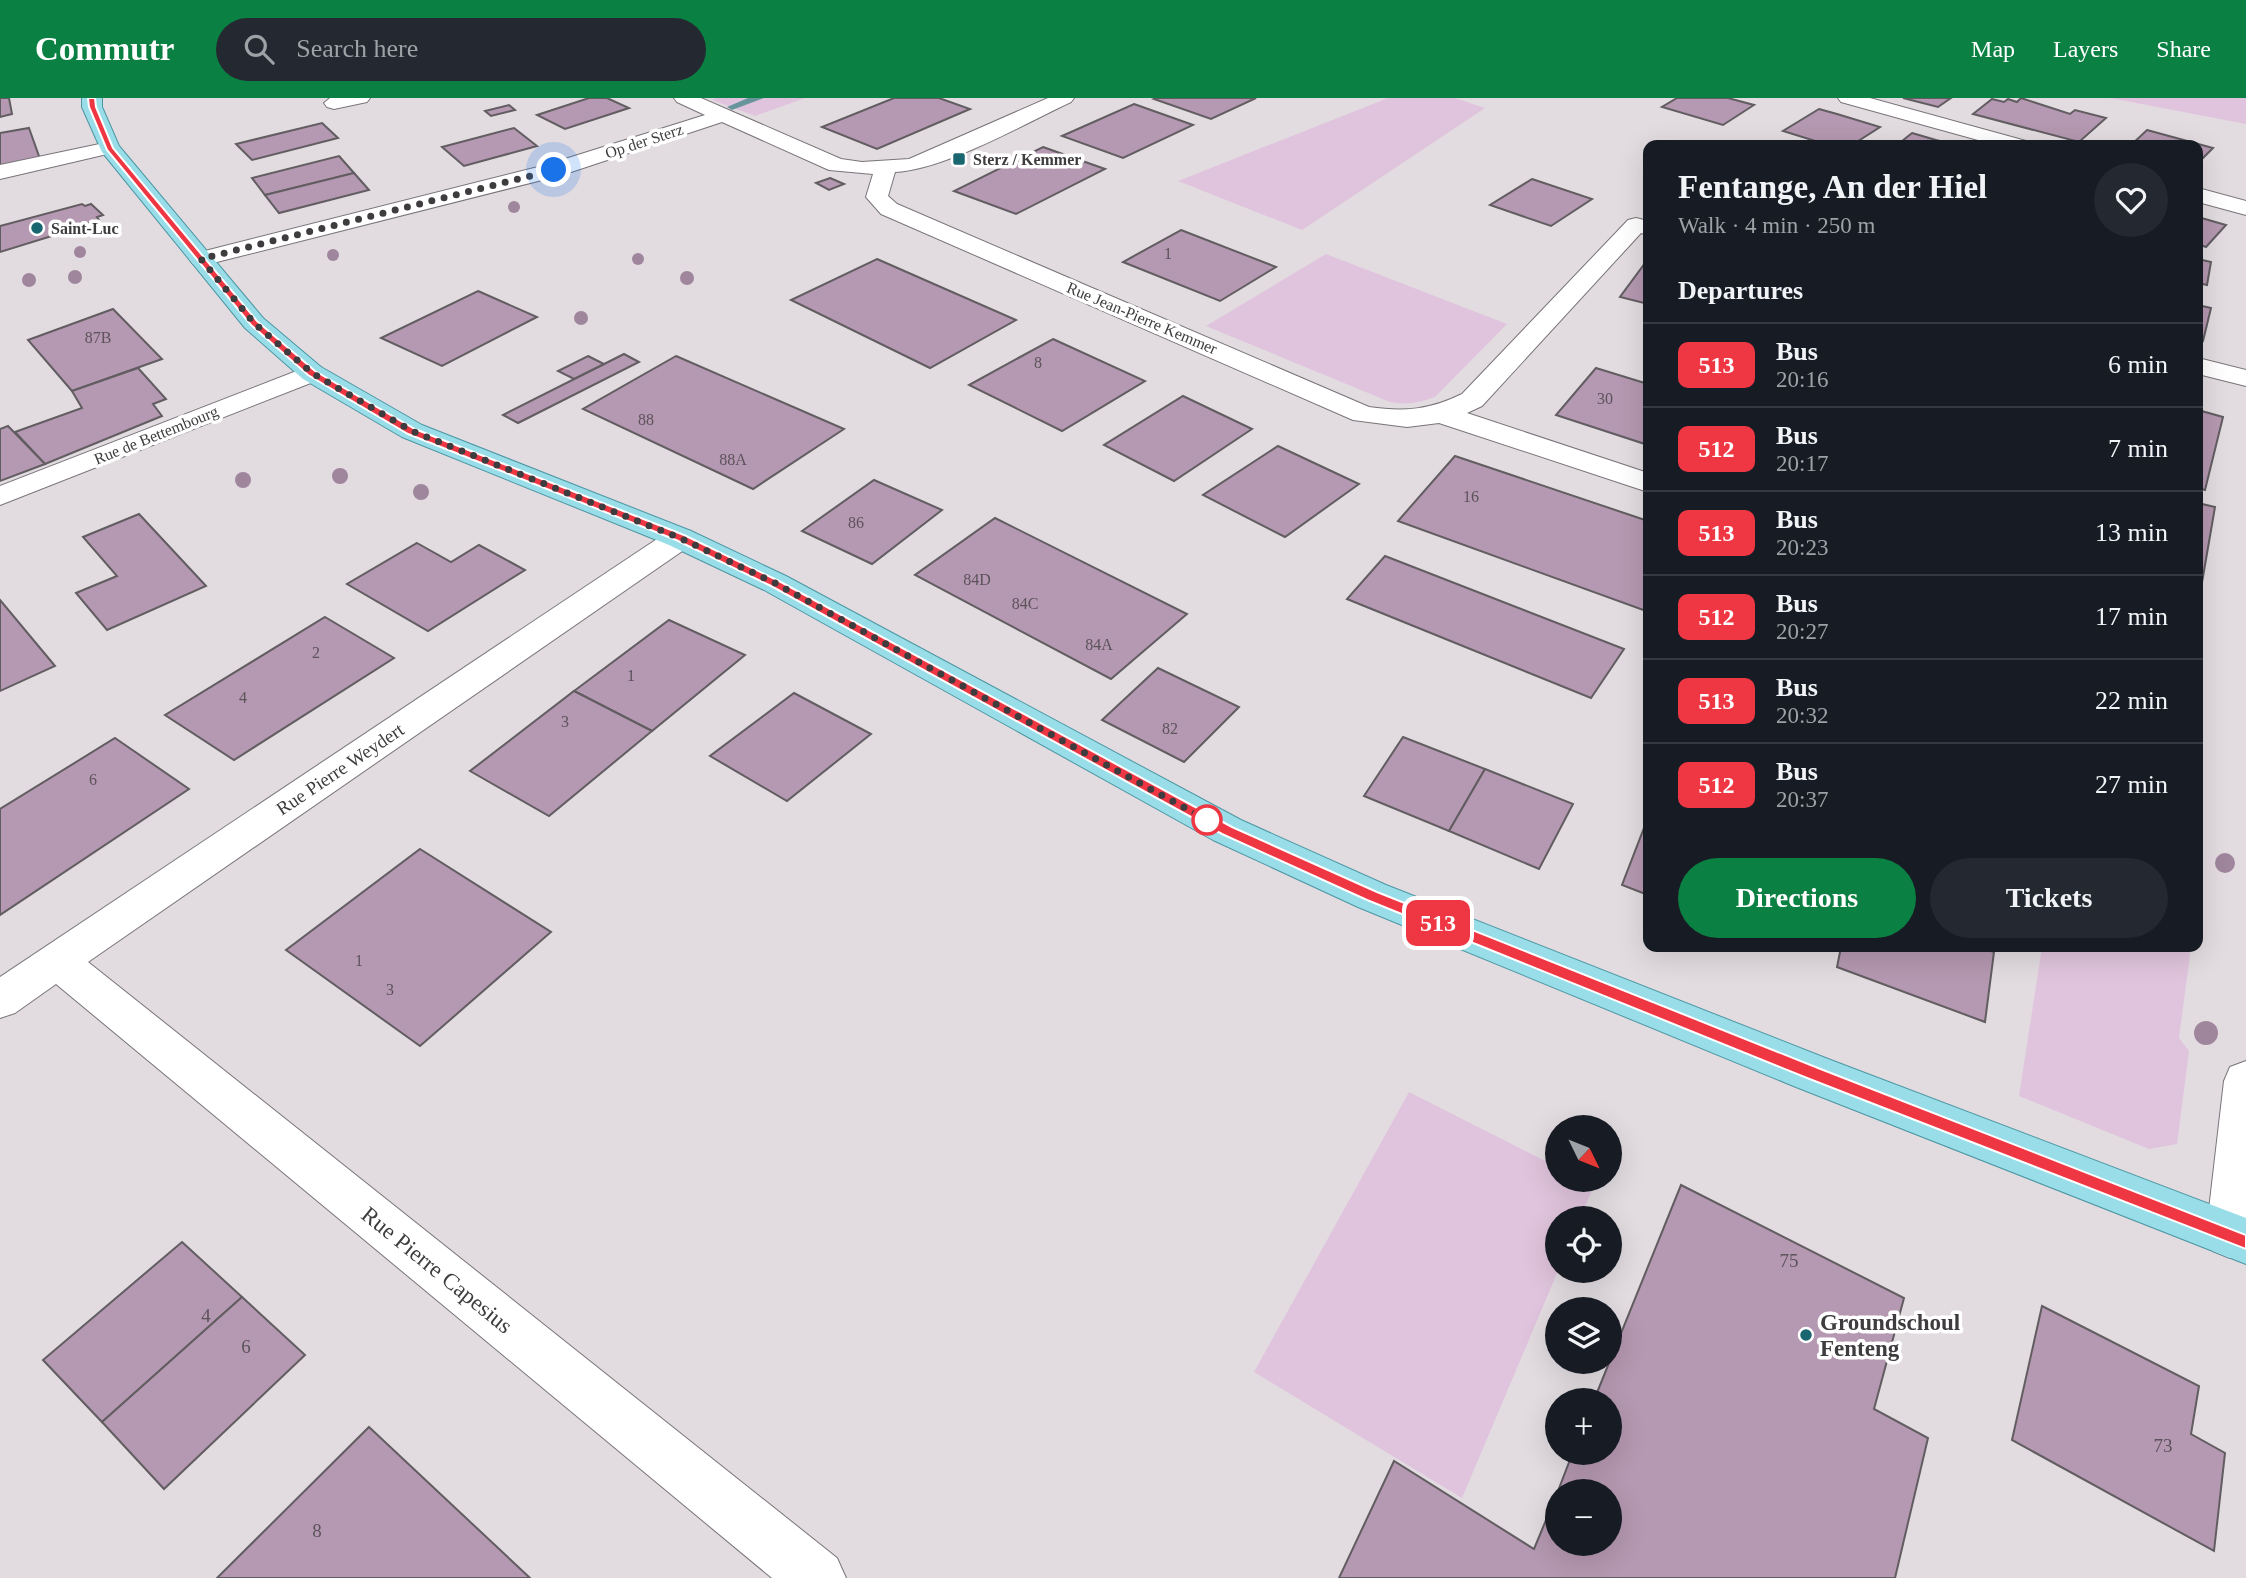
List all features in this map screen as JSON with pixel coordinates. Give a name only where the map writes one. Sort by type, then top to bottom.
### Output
[{"type":"main road","points":[[92,98],[92,107],[109,148],[254,323],[312,373],[412,431],[680,538],[775,583],[1227,830],[1348,885],[1812,1073],[2238,1238]]},
{"type":"street","points":[[334,103],[360,98]]},
{"type":"street","name":"Op der Sterz","points":[[684,98],[836,164],[885,168],[911,165],[935,157],[1064,98]]},
{"type":"street","points":[[1848,98],[2001,140]]},
{"type":"street","name":"Op der Sterz","points":[[201,259],[554,170],[721,116]]},
{"type":"street","points":[[0,172],[109,148]]},
{"type":"street","name":"Rue Jean-Pierre Kemmer","points":[[885,168],[877,197],[888,209],[1363,414],[1403,420],[1444,415],[1472,400],[1642,226]]},
{"type":"street","points":[[2203,196],[2246,208]]},
{"type":"street","points":[[2203,367],[2246,378]]},
{"type":"street","name":"Rue de Bettembourg","points":[[0,496],[312,373]]},
{"type":"street","name":"Rue Jean-Pierre Kemmer","points":[[1444,415],[1643,481]]},
{"type":"street","name":"Rue Pierre Weydert","points":[[0,1000],[680,538]]},
{"type":"street","name":"Rue Pierre Capesius","points":[[57,961],[817,1578]]},
{"type":"street","points":[[2238,1238],[2246,1081]]},
{"type":"shaded area","points":[[805,98],[755,116],[712,100]]},
{"type":"shaded area","points":[[1388,98],[1455,98],[1485,108],[1302,230],[1178,181]]},
{"type":"shaded area","points":[[2110,98],[2246,98],[2246,124]]},
{"type":"shaded area","points":[[1326,254],[1507,324],[1435,397],[1407,403],[1390,402],[1206,326]]},
{"type":"shaded area","points":[[2041,952],[2190,952],[2179,1038],[2189,1051],[2177,1144],[2149,1149],[2019,1096]]},
{"type":"shaded area","points":[[1409,1092],[1545,1161],[1545,1192],[1591,1192],[1585,1206],[1545,1206],[1545,1283],[1553,1283],[1462,1498],[1254,1372]]},
{"type":"building","points":[[0,98],[9,98],[12,114],[0,117]]},
{"type":"building","points":[[589,98],[607,98],[629,108],[565,129],[537,115]]},
{"type":"building","points":[[894,98],[939,98],[970,109],[877,149],[822,127]]},
{"type":"building","points":[[1256,98],[1211,119],[1154,99]]},
{"type":"building","points":[[1677,98],[1728,98],[1754,105],[1723,125],[1662,107]]},
{"type":"building","points":[[1903,98],[1951,98],[1938,107]]},
{"type":"building","points":[[2021,98],[2070,114],[2075,110],[2106,118],[2081,140],[2071,140],[1973,114],[1992,99],[2017,102]]},
{"type":"building","points":[[1134,104],[1193,125],[1123,158],[1062,136]]},
{"type":"building","points":[[509,105],[515,110],[491,116],[485,111]]},
{"type":"building","points":[[1819,109],[1880,127],[1860,140],[1812,140],[1783,131]]},
{"type":"building","points":[[322,123],[338,138],[252,160],[236,144]]},
{"type":"building","points":[[29,128],[40,159],[0,167],[0,133]]},
{"type":"building","points":[[514,128],[537,146],[464,166],[442,147]]},
{"type":"building","points":[[2147,130],[2184,140],[2136,140]]},
{"type":"building","points":[[1912,133],[1936,140],[1903,140]]},
{"type":"building","points":[[2203,145],[2213,148],[2203,158]]},
{"type":"building","points":[[1043,147],[1105,169],[1016,214],[954,191]]},
{"type":"building","points":[[339,156],[354,173],[265,195],[252,178]]},
{"type":"building","points":[[354,173],[369,190],[279,213],[265,195]]},
{"type":"building","points":[[830,178],[844,184],[829,190],[816,183]]},
{"type":"building","points":[[1532,179],[1592,199],[1551,226],[1490,205]]},
{"type":"building","name":"Saint-Luc","points":[[82,204],[91,204],[103,215],[97,217],[99,220],[0,252],[0,226]]},
{"type":"building","points":[[2203,218],[2226,225],[2206,247],[2203,246]]},
{"type":"building","points":[[1181,230],[1276,267],[1220,301],[1123,262]]},
{"type":"building","points":[[877,259],[1016,320],[930,368],[791,300]]},
{"type":"building","points":[[2203,260],[2211,262],[2207,285],[2203,284]]},
{"type":"building","points":[[1643,266],[1643,303],[1620,297]]},
{"type":"building","points":[[478,291],[537,317],[442,366],[381,338]]},
{"type":"building","points":[[2203,306],[2211,308],[2203,341]]},
{"type":"building","points":[[113,309],[162,359],[72,391],[28,340]]},
{"type":"building","points":[[1053,339],[1145,381],[1062,431],[969,385]]},
{"type":"building","points":[[624,354],[639,362],[518,423],[503,415]]},
{"type":"building","points":[[588,356],[604,364],[574,379],[558,371]]},
{"type":"building","points":[[676,356],[844,429],[753,489],[583,409]]},
{"type":"building","points":[[138,368],[166,399],[153,404],[162,416],[45,464],[15,432],[82,408],[72,391]]},
{"type":"building","points":[[1596,368],[1643,382],[1643,443],[1556,415]]},
{"type":"building","points":[[1183,396],[1252,429],[1174,481],[1104,445]]},
{"type":"building","points":[[2203,411],[2223,417],[2203,489]]},
{"type":"building","points":[[8,426],[45,464],[0,481],[0,429]]},
{"type":"building","points":[[1278,446],[1359,484],[1285,537],[1203,495]]},
{"type":"building","points":[[1455,456],[1643,519],[1643,610],[1398,521]]},
{"type":"building","points":[[874,480],[942,510],[872,564],[802,531]]},
{"type":"building","points":[[2203,504],[2215,507],[2203,577]]},
{"type":"building","points":[[139,514],[206,586],[107,630],[76,593],[117,576],[83,537]]},
{"type":"building","points":[[995,518],[1187,614],[1111,679],[915,575]]},
{"type":"building","points":[[417,543],[451,562],[479,545],[525,570],[428,631],[347,584]]},
{"type":"building","points":[[1385,556],[1624,649],[1591,698],[1347,599]]},
{"type":"building","points":[[0,600],[55,666],[0,691]]},
{"type":"building","points":[[325,617],[394,658],[234,760],[165,715]]},
{"type":"building","points":[[669,620],[745,655],[652,731],[574,691]]},
{"type":"building","points":[[1158,668],[1239,707],[1184,762],[1102,720]]},
{"type":"building","points":[[574,691],[652,731],[549,816],[470,771]]},
{"type":"building","points":[[794,693],[871,734],[787,801],[710,756]]},
{"type":"building","points":[[1403,737],[1485,769],[1449,831],[1364,796]]},
{"type":"building","points":[[115,738],[189,789],[0,915],[0,809]]},
{"type":"building","points":[[1485,769],[1573,804],[1539,869],[1449,831]]},
{"type":"building","points":[[1643,831],[1643,893],[1622,885]]},
{"type":"building","points":[[420,849],[551,932],[420,1046],[286,950]]},
{"type":"building","points":[[1840,952],[1994,952],[1985,1022],[1837,967]]},
{"type":"building","points":[[1681,1185],[1904,1298],[1874,1409],[1928,1438],[1895,1578],[1339,1578],[1394,1461],[1534,1549],[1545,1522],[1545,1556],[1622,1556],[1622,1479],[1563,1479],[1568,1465],[1622,1465],[1622,1388],[1599,1388],[1605,1374],[1622,1374],[1622,1331]]},
{"type":"building","points":[[182,1242],[242,1297],[102,1422],[43,1360]]},
{"type":"building","points":[[242,1297],[305,1355],[164,1489],[102,1422]]},
{"type":"building","points":[[2042,1306],[2199,1386],[2191,1434],[2225,1453],[2214,1551],[2012,1440]]},
{"type":"building","points":[[369,1427],[530,1578],[217,1578]]},
{"type":"waterway","points":[[732,107],[759,98]]},
{"type":"bus line","name":"513","points":[[92,98],[92,107],[109,148],[254,323],[312,373],[412,431],[680,538],[775,583],[1227,830],[1372,896],[1812,1073],[2246,1241]]},
{"type":"place","name":"Sterz / Kemmer","points":[[959,159]]},
{"type":"place","name":"Saint-Luc","points":[[37,228]]},
{"type":"place","name":"Groundschoul Fenteng","points":[[1806,1335]]},
{"type":"route","points":[[554,170],[201,259],[254,323],[312,373],[412,431],[680,538],[775,583],[1207,820]]}]
